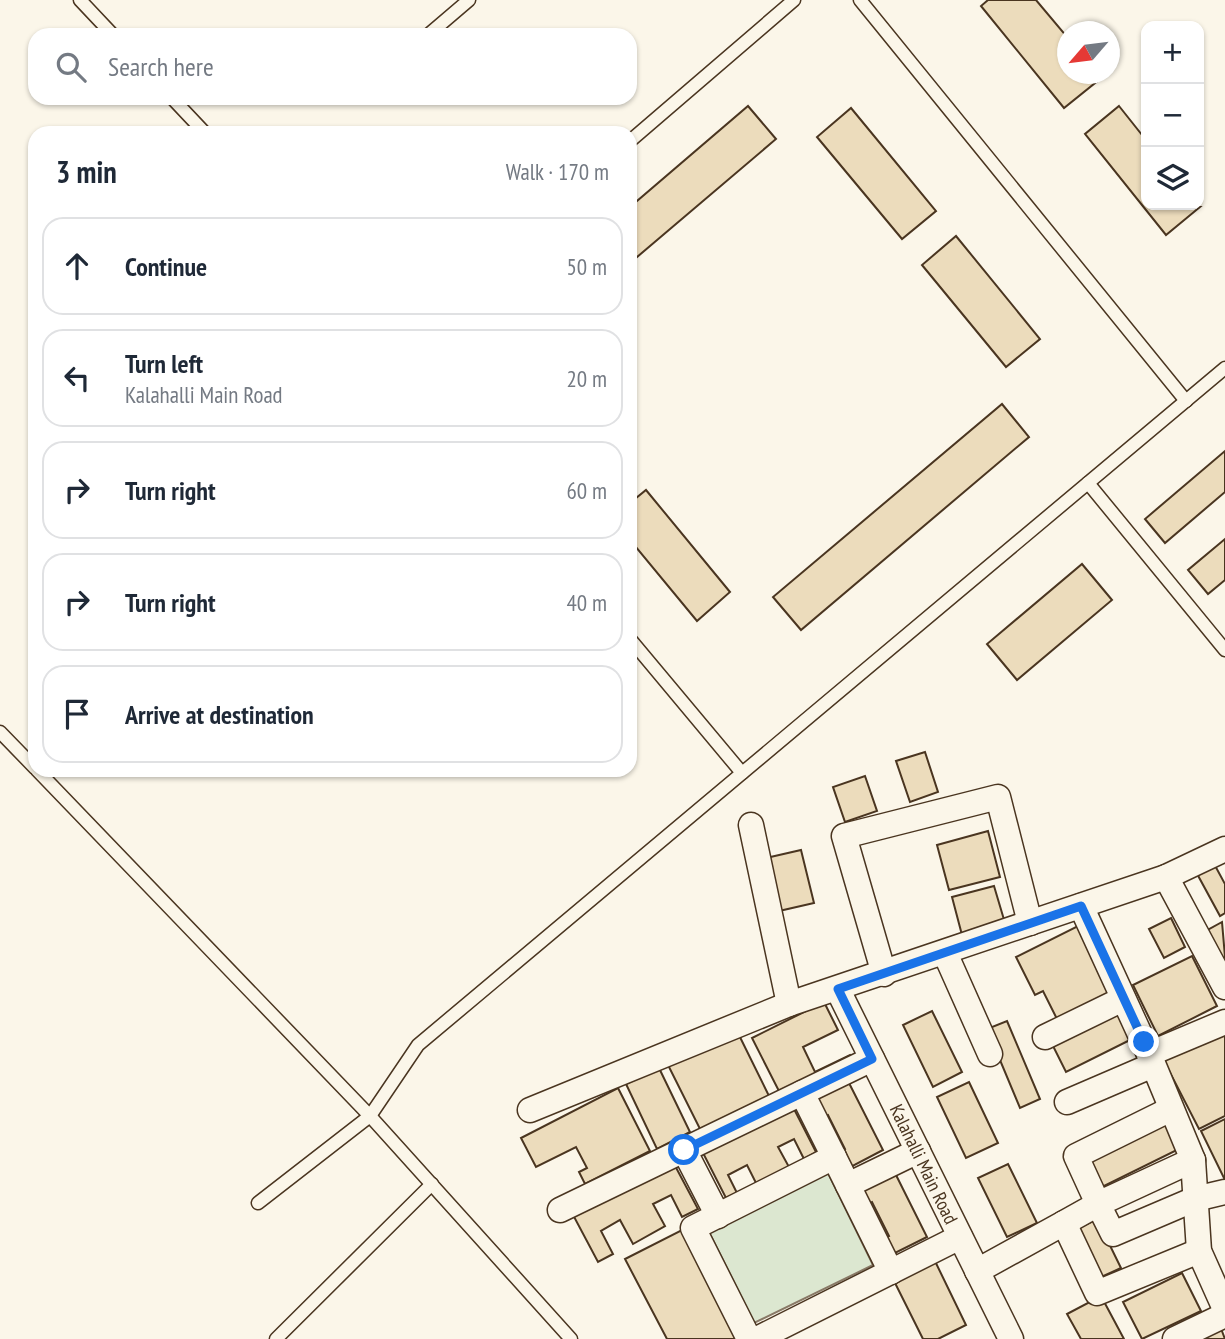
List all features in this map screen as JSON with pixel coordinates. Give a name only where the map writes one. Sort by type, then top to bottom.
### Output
[{"type":"street","points":[[884,974],[844,836],[998,797],[1030,923]]},
{"type":"street","points":[[751,825],[789,1004]]},
{"type":"street","points":[[530,1110],[789,1004],[1166,877],[1225,849]]},
{"type":"street","points":[[1166,877],[1224,981]]},
{"type":"street","points":[[1081,906],[1193,1160],[1199,1251],[1225,1309]]},
{"type":"street","points":[[945,953],[990,1054]]},
{"type":"street","name":"Kalahalli Main Road","points":[[838,989],[1011,1339]]},
{"type":"street","points":[[1045,1037],[1123,999]]},
{"type":"street","points":[[1067,1101],[1225,1022]]},
{"type":"street","points":[[560,1210],[872,1059]]},
{"type":"street","points":[[802,1093],[891,1272]]},
{"type":"street","points":[[1171,1109],[1076,1156],[1113,1234],[1195,1199],[1225,1192]]},
{"type":"street","points":[[684,1150],[718,1216]]},
{"type":"street","points":[[848,1185],[918,1151]]},
{"type":"street","points":[[749,1339],[693,1228],[834,1157]]},
{"type":"street","points":[[977,1271],[1098,1204],[1193,1160]]},
{"type":"street","points":[[1064,1223],[1097,1293],[1199,1251]]},
{"type":"street","points":[[757,1339],[806,1328],[891,1272],[960,1237]]},
{"type":"street","points":[[1175,1339],[1225,1315]]},
{"type":"lane","points":[[80,0],[106,28]]},
{"type":"lane","points":[[436,28],[469,0]]},
{"type":"lane","points":[[637,135],[794,0]]},
{"type":"lane","points":[[860,0],[1186,401]]},
{"type":"lane","points":[[179,105],[199,126]]},
{"type":"lane","points":[[258,1203],[370,1116],[418,1045],[1225,368]]},
{"type":"lane","points":[[1088,483],[1225,650]]},
{"type":"lane","points":[[637,647],[742,773]]},
{"type":"lane","points":[[0,732],[28,761]]},
{"type":"lane","points":[[44,777],[370,1116],[571,1339]]},
{"type":"lane","points":[[276,1339],[432,1184]]},
{"type":"green space","points":[[828,1173],[873,1265],[754,1323],[709,1232]]},
{"type":"building","points":[[988,0],[1036,0],[1057,25],[1057,84],[1094,84],[1064,108],[981,6]]},
{"type":"building","points":[[748,106],[776,139],[637,257],[637,201]]},
{"type":"building","points":[[1119,106],[1141,134],[1141,204],[1085,134]]},
{"type":"building","points":[[851,108],[936,211],[902,239],[817,137]]},
{"type":"building","points":[[1146,210],[1196,210],[1166,235]]},
{"type":"building","points":[[956,236],[1040,339],[1006,367],[922,265]]},
{"type":"building","points":[[1002,404],[1029,437],[801,630],[773,597]]},
{"type":"building","points":[[1225,451],[1225,492],[1165,543],[1145,519]]},
{"type":"building","points":[[646,490],[730,592],[697,621],[637,548],[637,497]]},
{"type":"building","points":[[1225,539],[1225,580],[1208,594],[1188,570]]},
{"type":"building","points":[[1082,564],[1112,600],[1017,680],[987,644]]},
{"type":"building","points":[[925,752],[938,792],[910,802],[896,761]]},
{"type":"building","points":[[865,776],[877,811],[845,822],[833,787]]},
{"type":"building","points":[[988,831],[1000,877],[949,890],[937,845]]},
{"type":"building","points":[[801,850],[814,903],[779,911],[766,858]]},
{"type":"building","points":[[1212,860],[1225,884],[1225,913],[1220,916],[1195,870]]},
{"type":"building","points":[[994,886],[1005,923],[962,935],[952,897]]},
{"type":"building","points":[[1171,918],[1185,947],[1164,958],[1149,929]]},
{"type":"building","points":[[1222,922],[1225,957],[1219,961],[1204,932]]},
{"type":"building","points":[[1082,924],[1117,993],[1059,1023],[1043,991],[1035,995],[1016,957]]},
{"type":"building","points":[[1192,956],[1217,1006],[1158,1036],[1133,985]]},
{"type":"building","points":[[824,1002],[838,1030],[803,1047],[815,1072],[850,1055],[855,1063],[783,1099],[752,1038]]},
{"type":"building","points":[[1115,1007],[1132,1039],[1066,1072],[1050,1040]]},
{"type":"building","points":[[932,1011],[962,1072],[933,1087],[903,1025]]},
{"type":"building","points":[[1007,1021],[1040,1099],[1020,1108],[987,1029]]},
{"type":"building","points":[[735,1027],[771,1100],[702,1133],[666,1061]]},
{"type":"building","points":[[1225,1027],[1225,1116],[1199,1129],[1163,1059]]},
{"type":"building","points":[[659,1068],[690,1132],[657,1149],[626,1084]]},
{"type":"building","points":[[969,1082],[998,1143],[966,1158],[937,1097]]},
{"type":"building","points":[[849,1083],[883,1150],[845,1170],[837,1153],[845,1149],[828,1115],[820,1119],[811,1101]]},
{"type":"building","points":[[618,1088],[650,1151],[585,1184],[579,1172],[587,1168],[576,1147],[536,1167],[521,1138]]},
{"type":"building","points":[[792,1105],[816,1152],[804,1159],[794,1139],[778,1147],[789,1167],[756,1183],[747,1165],[728,1175],[737,1193],[726,1198],[702,1151]]},
{"type":"building","points":[[1225,1119],[1225,1180],[1201,1131]]},
{"type":"building","points":[[1172,1120],[1183,1147],[1098,1189],[1084,1163]]},
{"type":"building","points":[[672,1160],[698,1209],[682,1217],[671,1195],[653,1204],[665,1226],[633,1244],[620,1220],[601,1231],[613,1254],[598,1262],[572,1213]]},
{"type":"building","points":[[1008,1164],[1037,1223],[1007,1237],[978,1178]]},
{"type":"building","points":[[893,1169],[927,1237],[889,1256],[881,1240],[889,1236],[872,1202],[864,1206],[855,1188]]},
{"type":"building","points":[[1097,1219],[1121,1268],[1099,1278],[1075,1230]]},
{"type":"building","points":[[682,1230],[738,1339],[667,1339],[625,1259]]},
{"type":"building","points":[[933,1257],[966,1325],[938,1339],[923,1339],[892,1277]]},
{"type":"building","points":[[1182,1273],[1201,1311],[1142,1339],[1123,1302]]},
{"type":"building","points":[[1101,1296],[1124,1339],[1081,1339],[1067,1314]]},
{"type":"building","points":[[1220,1326],[1225,1339],[1193,1339]]},
{"type":"route","points":[[684,1150],[872,1059],[838,989],[1081,906],[1144,1042]]}]
